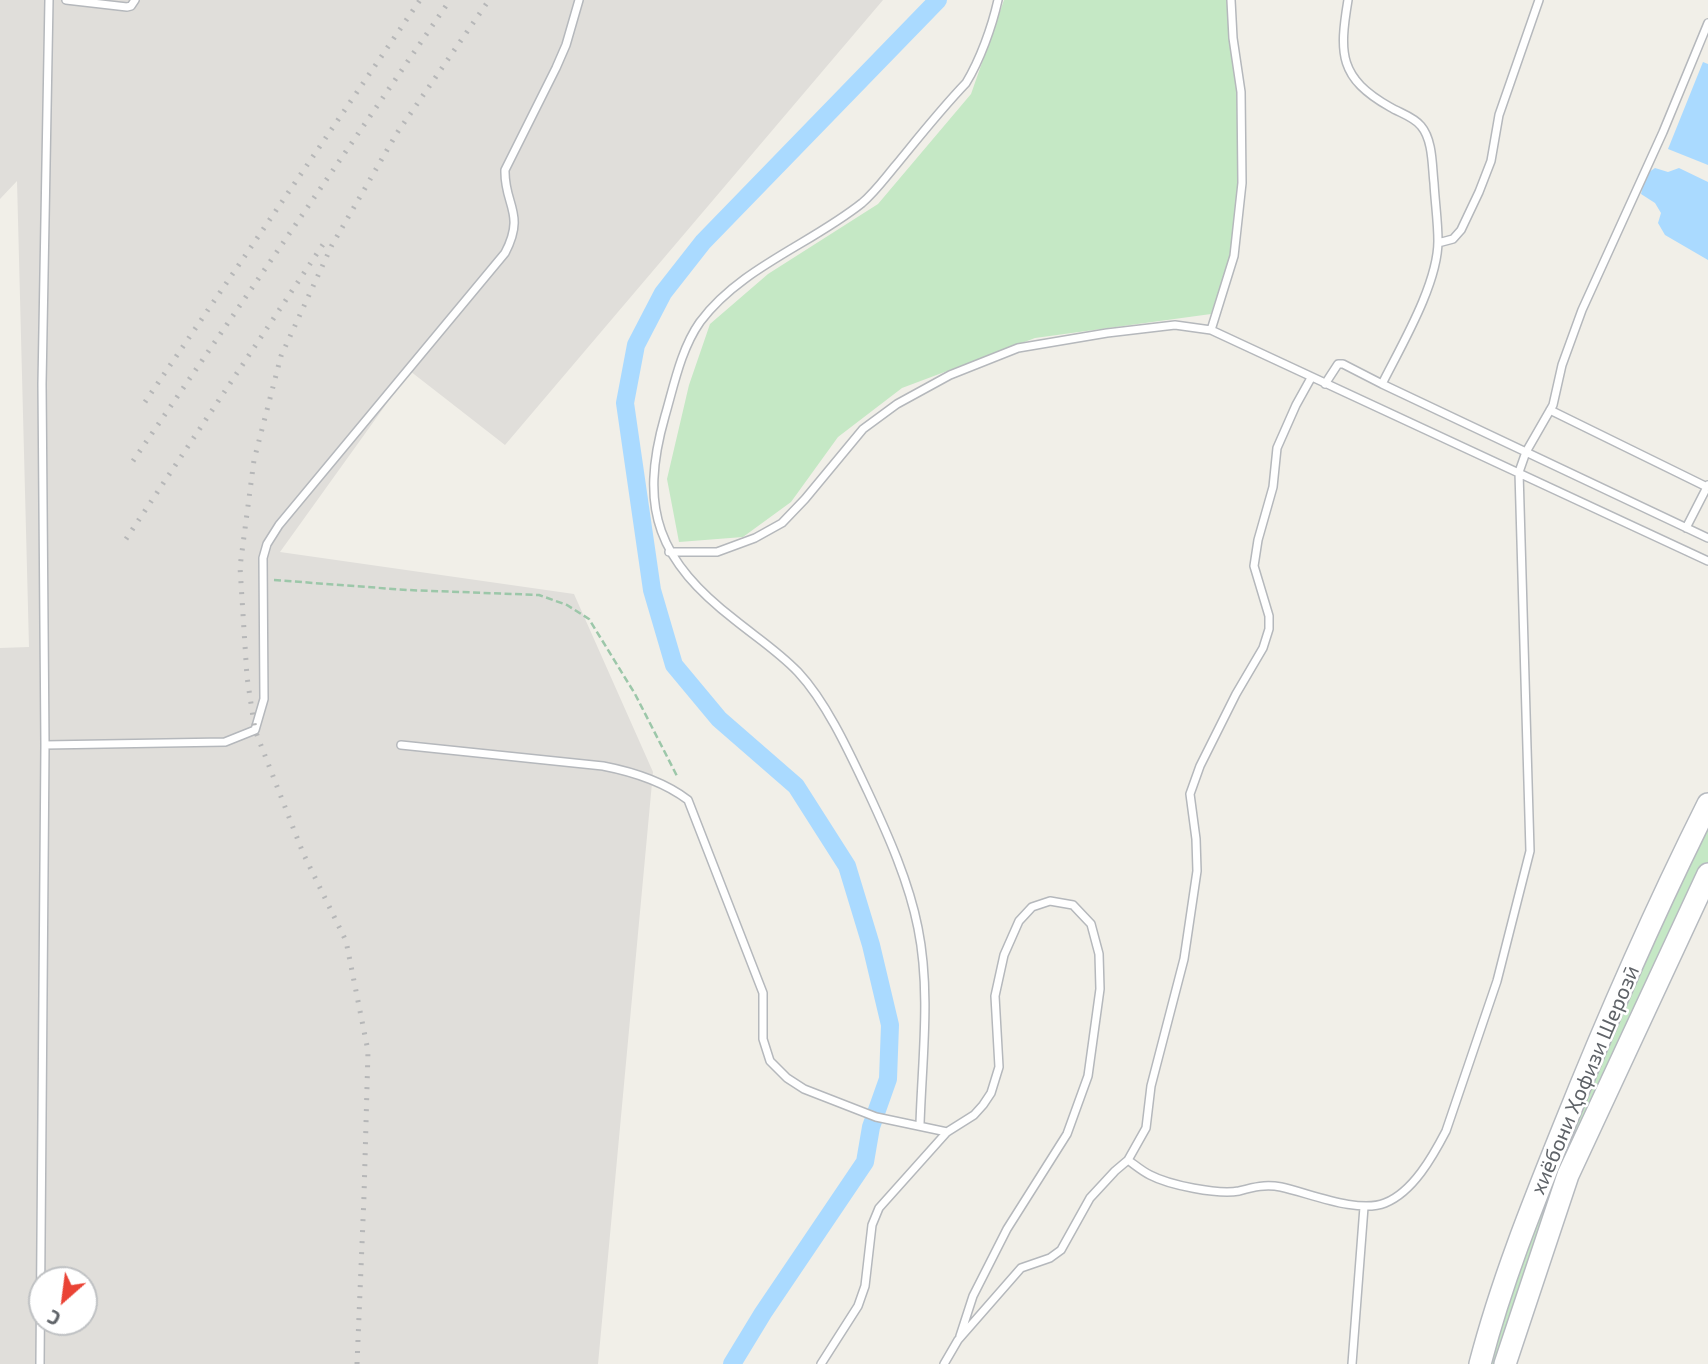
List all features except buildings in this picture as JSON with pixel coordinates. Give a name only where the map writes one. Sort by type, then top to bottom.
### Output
[{"type":"main road","name":"хиёбони Ҳофизи Шерозӣ","points":[[1480,1364],[1527,1217],[1595,1047],[1708,804]]},
{"type":"main road","name":"хиёбони Ҳофизи Шерозӣ","points":[[1505,1364],[1568,1175],[1708,874]]},
{"type":"lane","points":[[40,1364],[45,745],[42,384],[49,0]]},
{"type":"lane","points":[[66,0],[127,7],[135,0]]},
{"type":"lane","points":[[45,745],[225,742],[255,730],[264,699],[263,558],[267,544],[279,525],[505,253],[515,230],[505,170],[556,68],[579,0]]},
{"type":"lane","points":[[920,1124],[924,988],[918,929],[898,861],[868,792],[830,718],[800,675],[774,649],[692,584],[670,552],[659,531],[654,499],[654,472],[660,433],[688,341],[699,324],[726,293],[836,222],[869,197],[966,83],[977,61],[998,0]]},
{"type":"lane","points":[[1211,330],[1234,256],[1242,183],[1241,93],[1231,0]]},
{"type":"lane","points":[[1348,0],[1342,35],[1345,63],[1354,80],[1389,107],[1413,119],[1422,127],[1427,137],[1432,164],[1438,243],[1434,264],[1421,303],[1382,384]]},
{"type":"lane","points":[[1438,243],[1453,239],[1461,230],[1479,191],[1491,161],[1499,115],[1539,0]]},
{"type":"lane","points":[[1128,1160],[1151,1176],[1194,1188],[1239,1191],[1251,1186],[1279,1187],[1364,1207],[1386,1203],[1408,1188],[1438,1148],[1447,1131],[1497,981],[1530,851],[1519,472],[1526,452],[1550,410],[1562,365],[1582,310],[1608,257],[1708,23]]},
{"type":"lane","points":[[1700,43],[1708,47]]},
{"type":"lane","points":[[670,552],[717,552],[755,538],[782,523],[806,499],[863,429],[897,404],[950,375],[1018,348],[1175,325],[1211,330],[1708,561]]},
{"type":"lane","points":[[1325,384],[1338,364],[1343,363],[1708,538]]},
{"type":"lane","points":[[944,1364],[958,1340],[1021,1268],[1050,1258],[1061,1250],[1097,1189],[1128,1160],[1146,1128],[1151,1086],[1184,959],[1197,871],[1191,794],[1194,776],[1263,648],[1269,629],[1269,616],[1254,566],[1258,540],[1273,487],[1277,448],[1311,378]]},
{"type":"lane","points":[[1550,410],[1707,485],[1686,528]]},
{"type":"lane","points":[[401,746],[603,765],[667,786],[688,800],[763,993],[763,1039],[770,1061],[787,1078],[804,1089],[863,1112],[947,1132]]},
{"type":"lane","points":[[821,1364],[858,1306],[866,1286],[872,1225],[879,1208],[947,1132],[974,1115],[991,1093],[999,1067],[995,996],[1004,955],[1019,921],[1032,907],[1051,901],[1073,905],[1091,923],[1099,954],[1100,989],[1088,1076],[1067,1134],[1007,1229],[973,1296],[958,1340]]},
{"type":"lane","points":[[1352,1364],[1364,1207]]},
{"type":"path","points":[[263,579],[368,588],[538,595],[567,605],[589,619],[596,629],[635,694],[688,800]]},
{"type":"shaded area","points":[[0,0],[883,0],[505,445],[410,371],[280,552],[574,594],[653,772],[598,1364],[0,1364],[0,648],[29,647],[17,181],[0,199]]},
{"type":"green space","points":[[1004,0],[1227,0],[1237,96],[1238,183],[1230,256],[1211,314],[1035,338],[902,388],[838,437],[791,502],[743,537],[679,542],[667,479],[689,385],[710,324],[768,274],[878,204],[971,94]]},
{"type":"green space","points":[[1708,818],[1708,879],[1626,1057],[1504,1364],[1484,1364],[1532,1216]]},
{"type":"water","points":[[1703,62],[1708,64],[1708,165],[1668,149]]},
{"type":"water","points":[[1655,168],[1668,172],[1679,168],[1708,182],[1708,260],[1665,235],[1658,223],[1661,213],[1655,203],[1641,194],[1646,174]]},
{"type":"waterway","points":[[732,1364],[763,1313],[865,1162],[871,1127],[888,1079],[890,1025],[871,945],[847,866],[796,786],[719,719],[674,665],[652,590],[625,403],[636,345],[663,293],[703,242],[938,0]]},
{"type":"railway","points":[[145,402],[420,0]]},
{"type":"railway","points":[[133,461],[450,0]]},
{"type":"railway","points":[[357,1364],[368,1051],[346,941],[303,853],[255,730],[247,677],[240,567],[254,460],[281,356],[332,245],[397,133],[489,0]]},
{"type":"railway","points":[[126,539],[326,240]]}]
